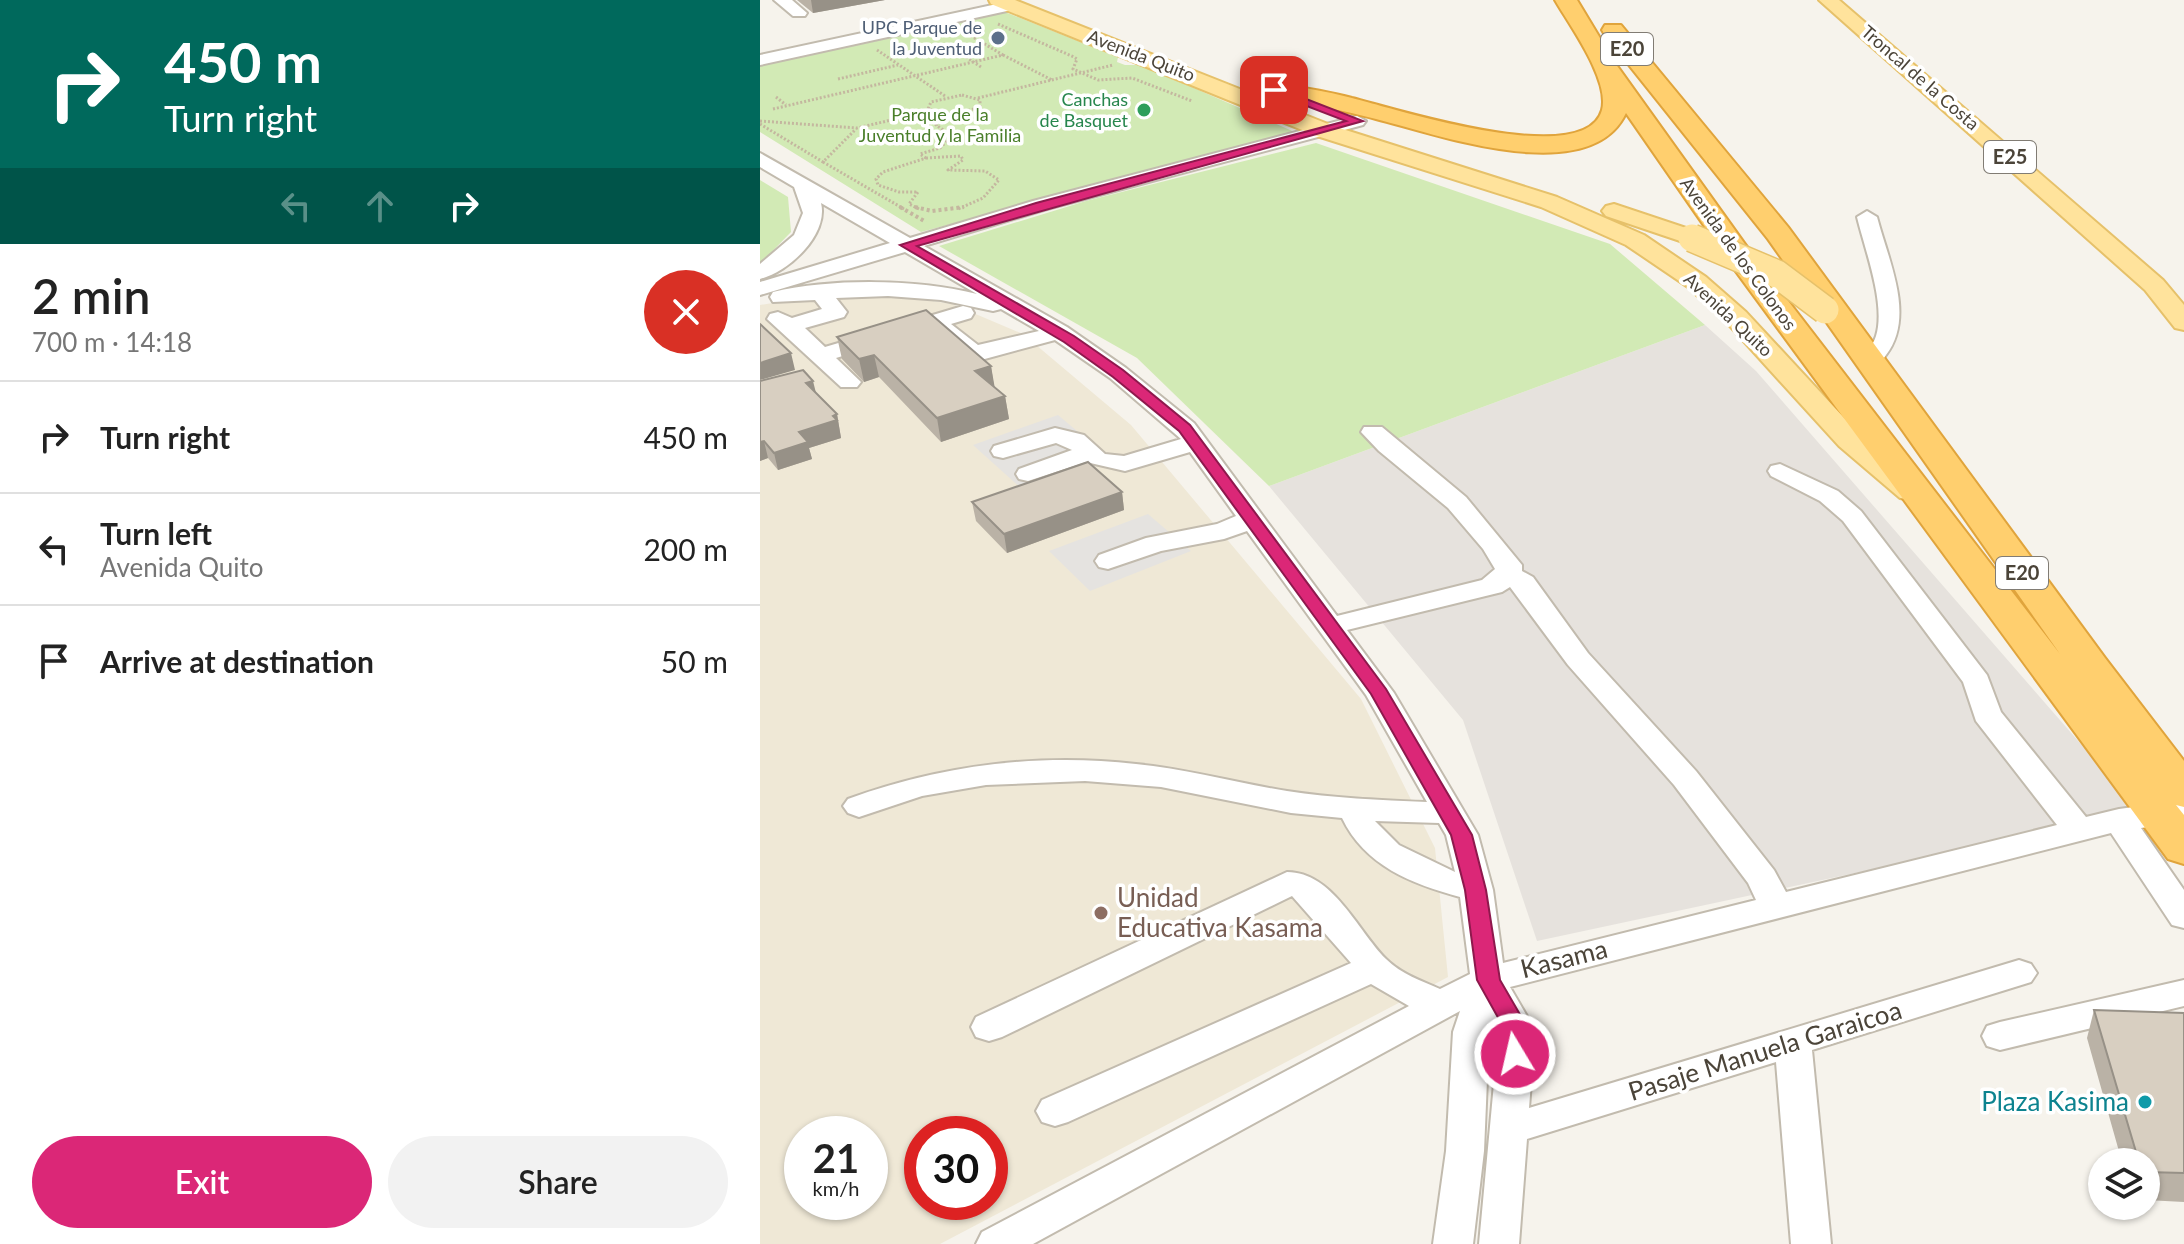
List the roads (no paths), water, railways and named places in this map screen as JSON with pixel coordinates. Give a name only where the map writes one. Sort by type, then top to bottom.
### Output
[{"type":"highway","name":"Avenida de los Colonos","points":[[1566,0],[1604,64],[1734,249],[1859,412],[1921,500]]},
{"type":"highway","name":"Avenida de los Colonos","points":[[1592,0],[1654,84],[1778,233],[1866,357]]},
{"type":"highway","points":[[1274,90],[1368,117],[1526,146],[1570,141],[1604,127],[1614,114],[1614,93],[1604,64]]},
{"type":"highway","name":"Avenida Quito","points":[[1866,357],[2176,806],[2184,848]]},
{"type":"highway","name":"Avenida Quito","points":[[1921,500],[2176,806]]},
{"type":"main road","name":"Avenida Quito","points":[[1035,0],[1274,90]]},
{"type":"main road","name":"Troncal de la Costa","points":[[1828,0],[2154,285],[2184,322]]},
{"type":"main road","name":"Avenida Quito","points":[[1003,2],[1325,131],[1549,202],[1635,240],[1697,282],[1737,318],[1849,440],[1921,500]]},
{"type":"main road","name":"Avenida Quito","points":[[1368,117],[1692,238],[1777,274],[1825,310],[1866,357]]},
{"type":"street","points":[[776,1],[799,13]]},
{"type":"street","points":[[764,54],[864,38],[1003,2]]},
{"type":"street","points":[[760,289],[1040,205],[1368,117]]},
{"type":"street","points":[[760,159],[1059,332],[1129,382],[1185,428],[1379,693],[1462,835],[1476,890],[1488,980],[1517,1030],[1499,1244]]},
{"type":"street","points":[[760,273],[792,248],[807,230],[813,217],[812,202],[802,184]]},
{"type":"street","points":[[1866,357],[1882,347],[1888,333],[1887,304],[1867,217]]},
{"type":"street","points":[[760,299],[880,289],[935,293],[986,303],[1036,318]]},
{"type":"street","points":[[820,292],[836,312],[784,322],[835,368]]},
{"type":"street","points":[[805,377],[835,368],[936,321],[963,313]]},
{"type":"street","points":[[936,321],[970,350],[981,353],[1059,332]]},
{"type":"street","points":[[1330,626],[1492,586],[1507,574],[1509,565],[1476,523],[1438,485],[1373,432]]},
{"type":"street","points":[[1003,451],[1055,435],[1075,440],[1088,453],[1106,463],[1125,464],[1195,442]]},
{"type":"street","points":[[1028,474],[1088,453]]},
{"type":"street","points":[[1780,471],[1829,496],[1852,516],[1977,681],[1987,714],[2079,830]]},
{"type":"street","points":[[1108,561],[1155,544],[1224,531],[1252,519]]},
{"type":"street","points":[[1507,574],[1523,583],[1578,659],[1685,778],[1762,878],[1776,906]]},
{"type":"street","points":[[859,806],[895,791],[942,780],[1048,772],[1118,772],[1353,809],[1449,813]]},
{"type":"street","name":"Kasama","points":[[996,1244],[1488,980],[2176,806]]},
{"type":"street","points":[[1353,809],[1361,829],[1383,853],[1416,870],[1476,890]]},
{"type":"street","points":[[2119,820],[2184,916]]},
{"type":"street","points":[[989,1027],[1287,884],[1299,884],[1306,889],[1374,968],[1395,984],[1439,1004]]},
{"type":"street","points":[[1055,1111],[1374,968]]},
{"type":"street","name":"Pasaje Manuela Garaicoa","points":[[1510,1129],[2019,973]]},
{"type":"street","points":[[1453,1244],[1465,1151],[1471,1032],[1488,980]]},
{"type":"street","points":[[2000,1036],[2184,993]]},
{"type":"street","points":[[1793,1044],[1811,1244]]},
{"type":"place","name":"UPC Parque de la Juventud","points":[[998,38]]},
{"type":"place","name":"Canchas de Basquet","points":[[1144,110]]},
{"type":"place","name":"Unidad Educativa Kasama","points":[[1101,913]]},
{"type":"place","name":"Plaza Kasima","points":[[2145,1102]]},
{"type":"park label","name":"Parque de la Juventud y la Familia","points":[[940,125]]}]
